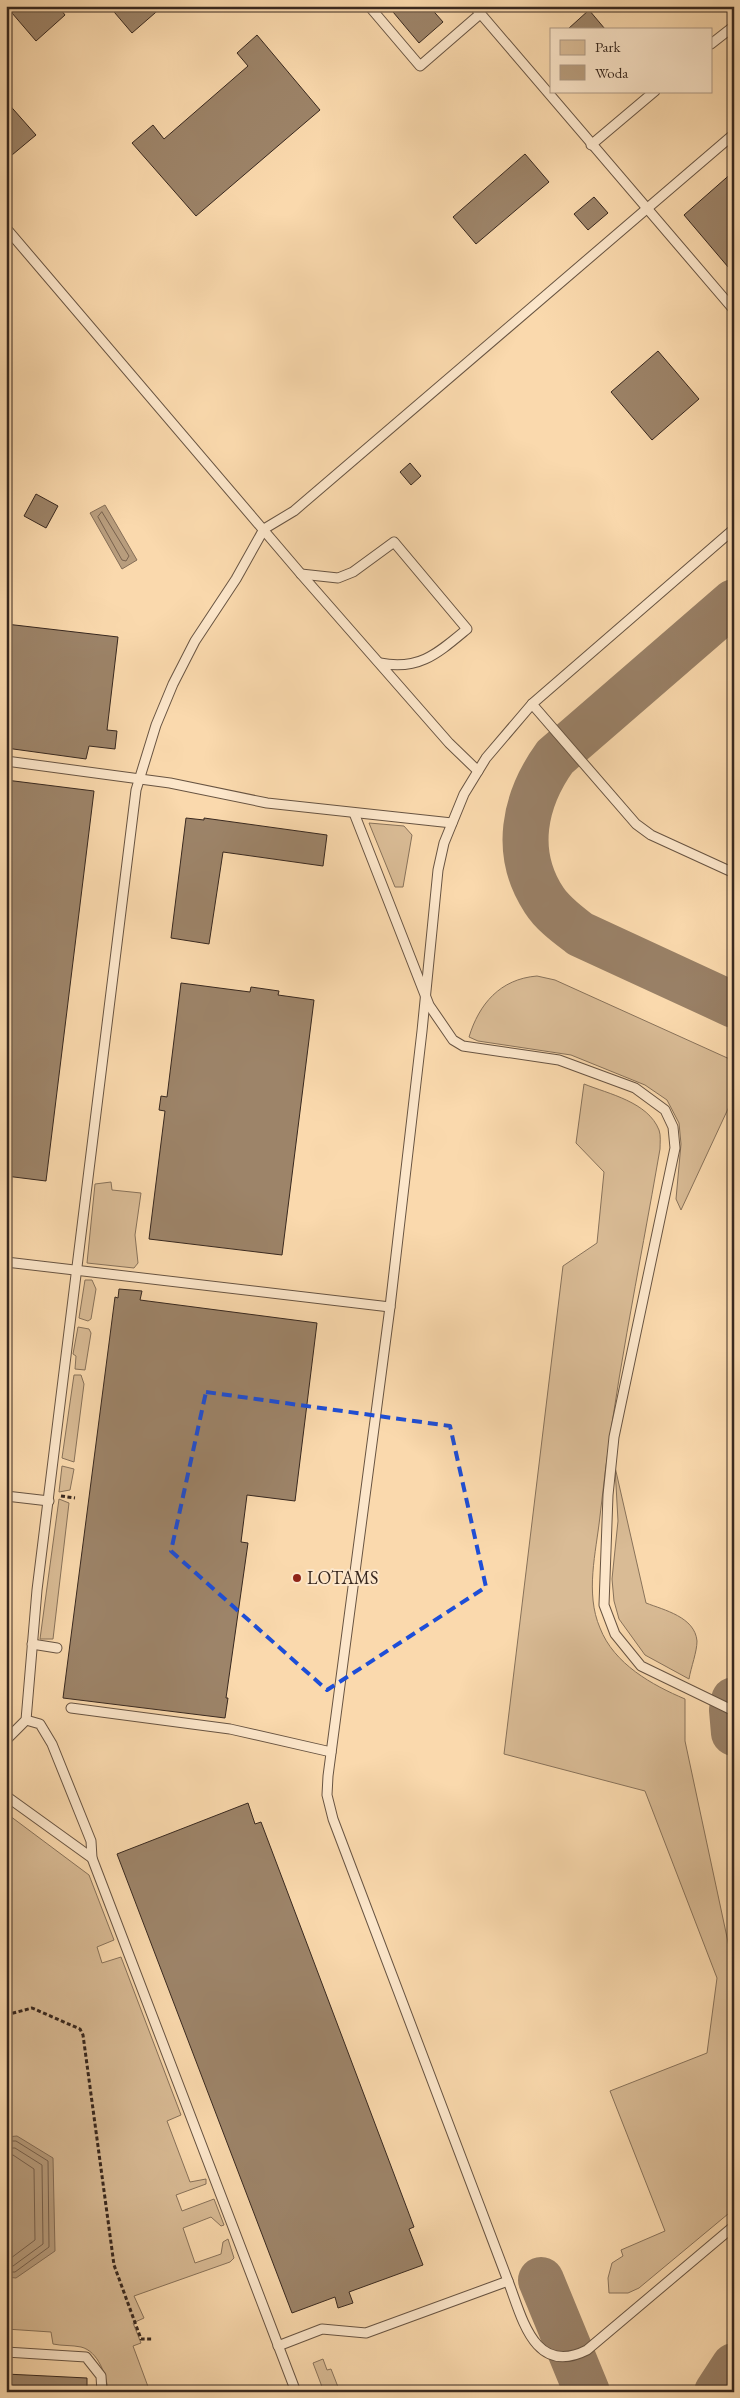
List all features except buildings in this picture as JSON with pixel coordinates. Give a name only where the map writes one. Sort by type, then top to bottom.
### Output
[{"type":"lane","points":[[369,6],[420,66],[480,14]]},
{"type":"lane","points":[[474,6],[734,310]]},
{"type":"lane","points":[[712,43],[734,26]]},
{"type":"lane","points":[[592,145],[654,92]]},
{"type":"lane","points":[[6,1740],[26,1720],[32,1644],[76,1270],[136,790],[156,725],[172,684],[195,641],[236,579],[264,529],[294,511],[734,134]]},
{"type":"lane","points":[[6,228],[302,574],[449,743],[478,771]]},
{"type":"lane","points":[[734,528],[532,704],[486,758],[464,794],[452,823],[438,870],[426,996],[390,1307],[331,1752],[328,1795],[333,1818],[532,2340],[545,2352],[554,2355],[573,2356],[587,2350],[734,2226]]},
{"type":"lane","points":[[302,574],[338,578],[353,572],[394,542],[467,629],[423,660],[410,666],[380,663]]},
{"type":"lane","points":[[532,704],[636,824],[651,835],[734,873]]},
{"type":"lane","points":[[6,761],[139,778],[267,803],[452,823]]},
{"type":"lane","points":[[354,813],[429,1005],[453,1040],[463,1046],[559,1060],[635,1088],[665,1110],[673,1127],[675,1148],[612,1454],[604,1556],[604,1605],[615,1634],[641,1666],[734,1711]]},
{"type":"lane","points":[[6,1262],[390,1307]]},
{"type":"lane","points":[[6,1496],[49,1501]]},
{"type":"lane","points":[[32,1644],[57,1648]]},
{"type":"lane","points":[[71,1708],[230,1729],[331,1752]]},
{"type":"lane","points":[[26,1720],[40,1724],[52,1744],[91,1841],[92,1858],[296,2392]]},
{"type":"lane","points":[[6,1796],[92,1858]]},
{"type":"lane","points":[[278,2346],[322,2329],[366,2333],[508,2281]]},
{"type":"lane","points":[[6,2352],[86,2357],[101,2376],[102,2392]]},
{"type":"path","points":[[6,2015],[32,2008],[80,2029],[83,2034],[114,2265],[141,2339],[152,2339]]},
{"type":"highlighted area","points":[[206,1392],[450,1426],[486,1587],[327,1690],[171,1551]]},
{"type":"green space","points":[[369,823],[404,826],[412,835],[403,887],[395,887]]},
{"type":"green space","points":[[537,976],[555,980],[734,1061],[734,1096],[681,1210],[676,1199],[681,1144],[679,1123],[667,1100],[645,1085],[571,1055],[478,1041],[469,1037],[479,1014],[493,995],[512,982]]},
{"type":"green space","points":[[584,1084],[627,1100],[637,1106],[654,1120],[660,1134],[660,1149],[627,1332],[605,1470],[594,1558],[593,1601],[600,1628],[606,1641],[624,1663],[647,1680],[685,1699],[685,1741],[734,1970],[734,2209],[639,2288],[628,2293],[609,2293],[608,2278],[612,2263],[623,2256],[621,2250],[665,2231],[610,2091],[707,2053],[717,1978],[645,1791],[504,1754],[563,1266],[597,1243],[604,1172],[576,1143]]},
{"type":"green space","points":[[111,1182],[112,1190],[141,1193],[135,1235],[138,1263],[134,1268],[87,1263],[95,1184]]},
{"type":"green space","points":[[85,1280],[92,1280],[96,1289],[91,1319],[88,1321],[79,1318]]},
{"type":"green space","points":[[78,1327],[89,1329],[91,1333],[85,1370],[75,1369],[76,1356],[73,1354]]},
{"type":"green space","points":[[74,1375],[81,1375],[84,1384],[74,1462],[62,1458]]},
{"type":"green space","points":[[62,1466],[74,1469],[70,1490],[59,1492]]},
{"type":"green space","points":[[615,1467],[646,1603],[685,1620],[695,1633],[697,1645],[689,1679],[645,1655],[619,1619],[614,1601],[612,1579],[618,1521]]},
{"type":"green space","points":[[59,1499],[69,1503],[53,1639],[40,1639]]},
{"type":"green space","points":[[6,1813],[89,1875],[114,1940],[97,1947],[102,1963],[121,1957],[181,2115],[167,2121],[190,2182],[206,2179],[206,2184],[176,2195],[182,2211],[214,2199],[224,2225],[221,2226],[211,2217],[183,2228],[195,2263],[221,2254],[223,2242],[228,2239],[234,2258],[230,2262],[134,2296],[144,2318],[133,2323],[141,2343],[133,2346],[150,2392],[108,2392],[104,2372],[97,2359],[87,2349],[78,2346],[53,2344],[51,2332],[6,2329]]},
{"type":"green space","points":[[323,2359],[327,2370],[331,2369],[340,2392],[324,2392],[313,2363]]},
{"type":"water","points":[[105,505],[137,560],[122,569],[90,513]]},
{"type":"water","points":[[17,2136],[53,2158],[55,2251],[16,2278],[6,2277],[6,2137]]},
{"type":"taxiway","points":[[734,602],[555,757],[536,791],[526,827],[528,864],[534,882],[544,900],[556,914],[580,934],[734,1005]]},
{"type":"taxiway","points":[[734,1700],[732,1710],[734,1733]]},
{"type":"taxiway","points":[[541,2280],[587,2392]]},
{"type":"taxiway","points":[[717,2392],[734,2366]]},
{"type":"place","name":"LOTAMS","points":[[297,1578]]}]
